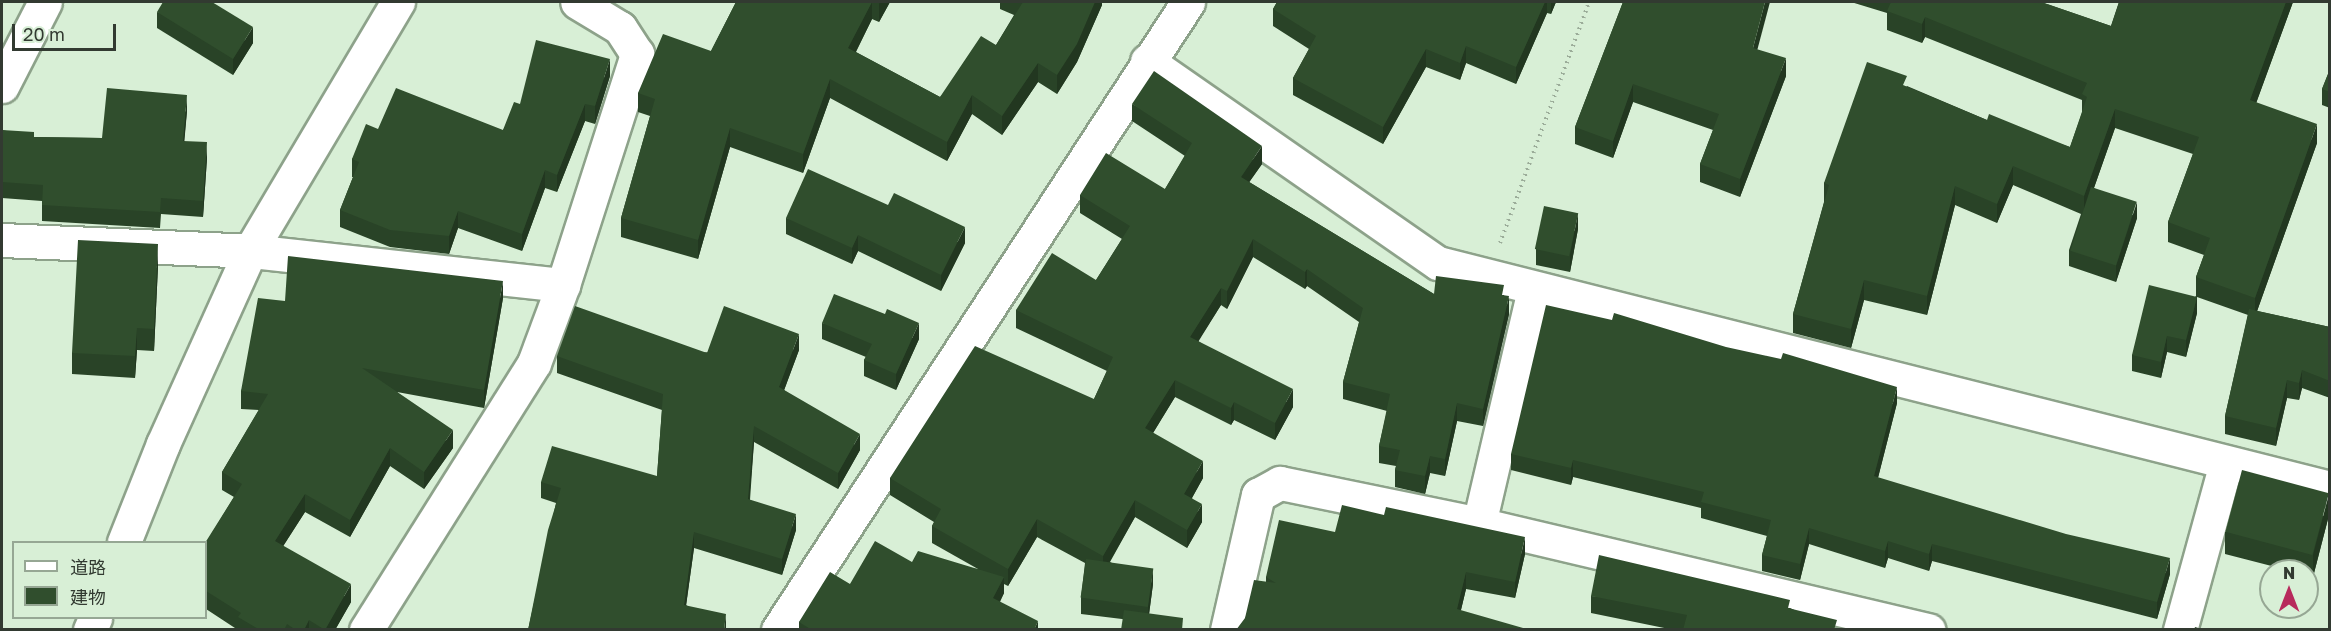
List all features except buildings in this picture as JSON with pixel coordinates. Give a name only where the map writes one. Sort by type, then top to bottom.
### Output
[{"type":"street","points":[[2,86],[45,2]]},
{"type":"street","points":[[125,541],[163,444],[250,251],[398,2]]},
{"type":"street","points":[[366,630],[534,363],[563,285],[637,54],[620,28],[577,2]]},
{"type":"street","points":[[778,630],[1147,61],[1176,4]]},
{"type":"street","points":[[1147,61],[1438,263],[1534,290],[2330,488]]},
{"type":"street","points":[[2,240],[250,251],[563,285]]},
{"type":"street","points":[[1479,524],[1534,290]]},
{"type":"street","points":[[2180,630],[2226,463]]},
{"type":"street","points":[[1227,630],[1258,495],[1280,483],[1479,524],[1929,630]]},
{"type":"path","points":[[1487,277],[1589,2]]}]
